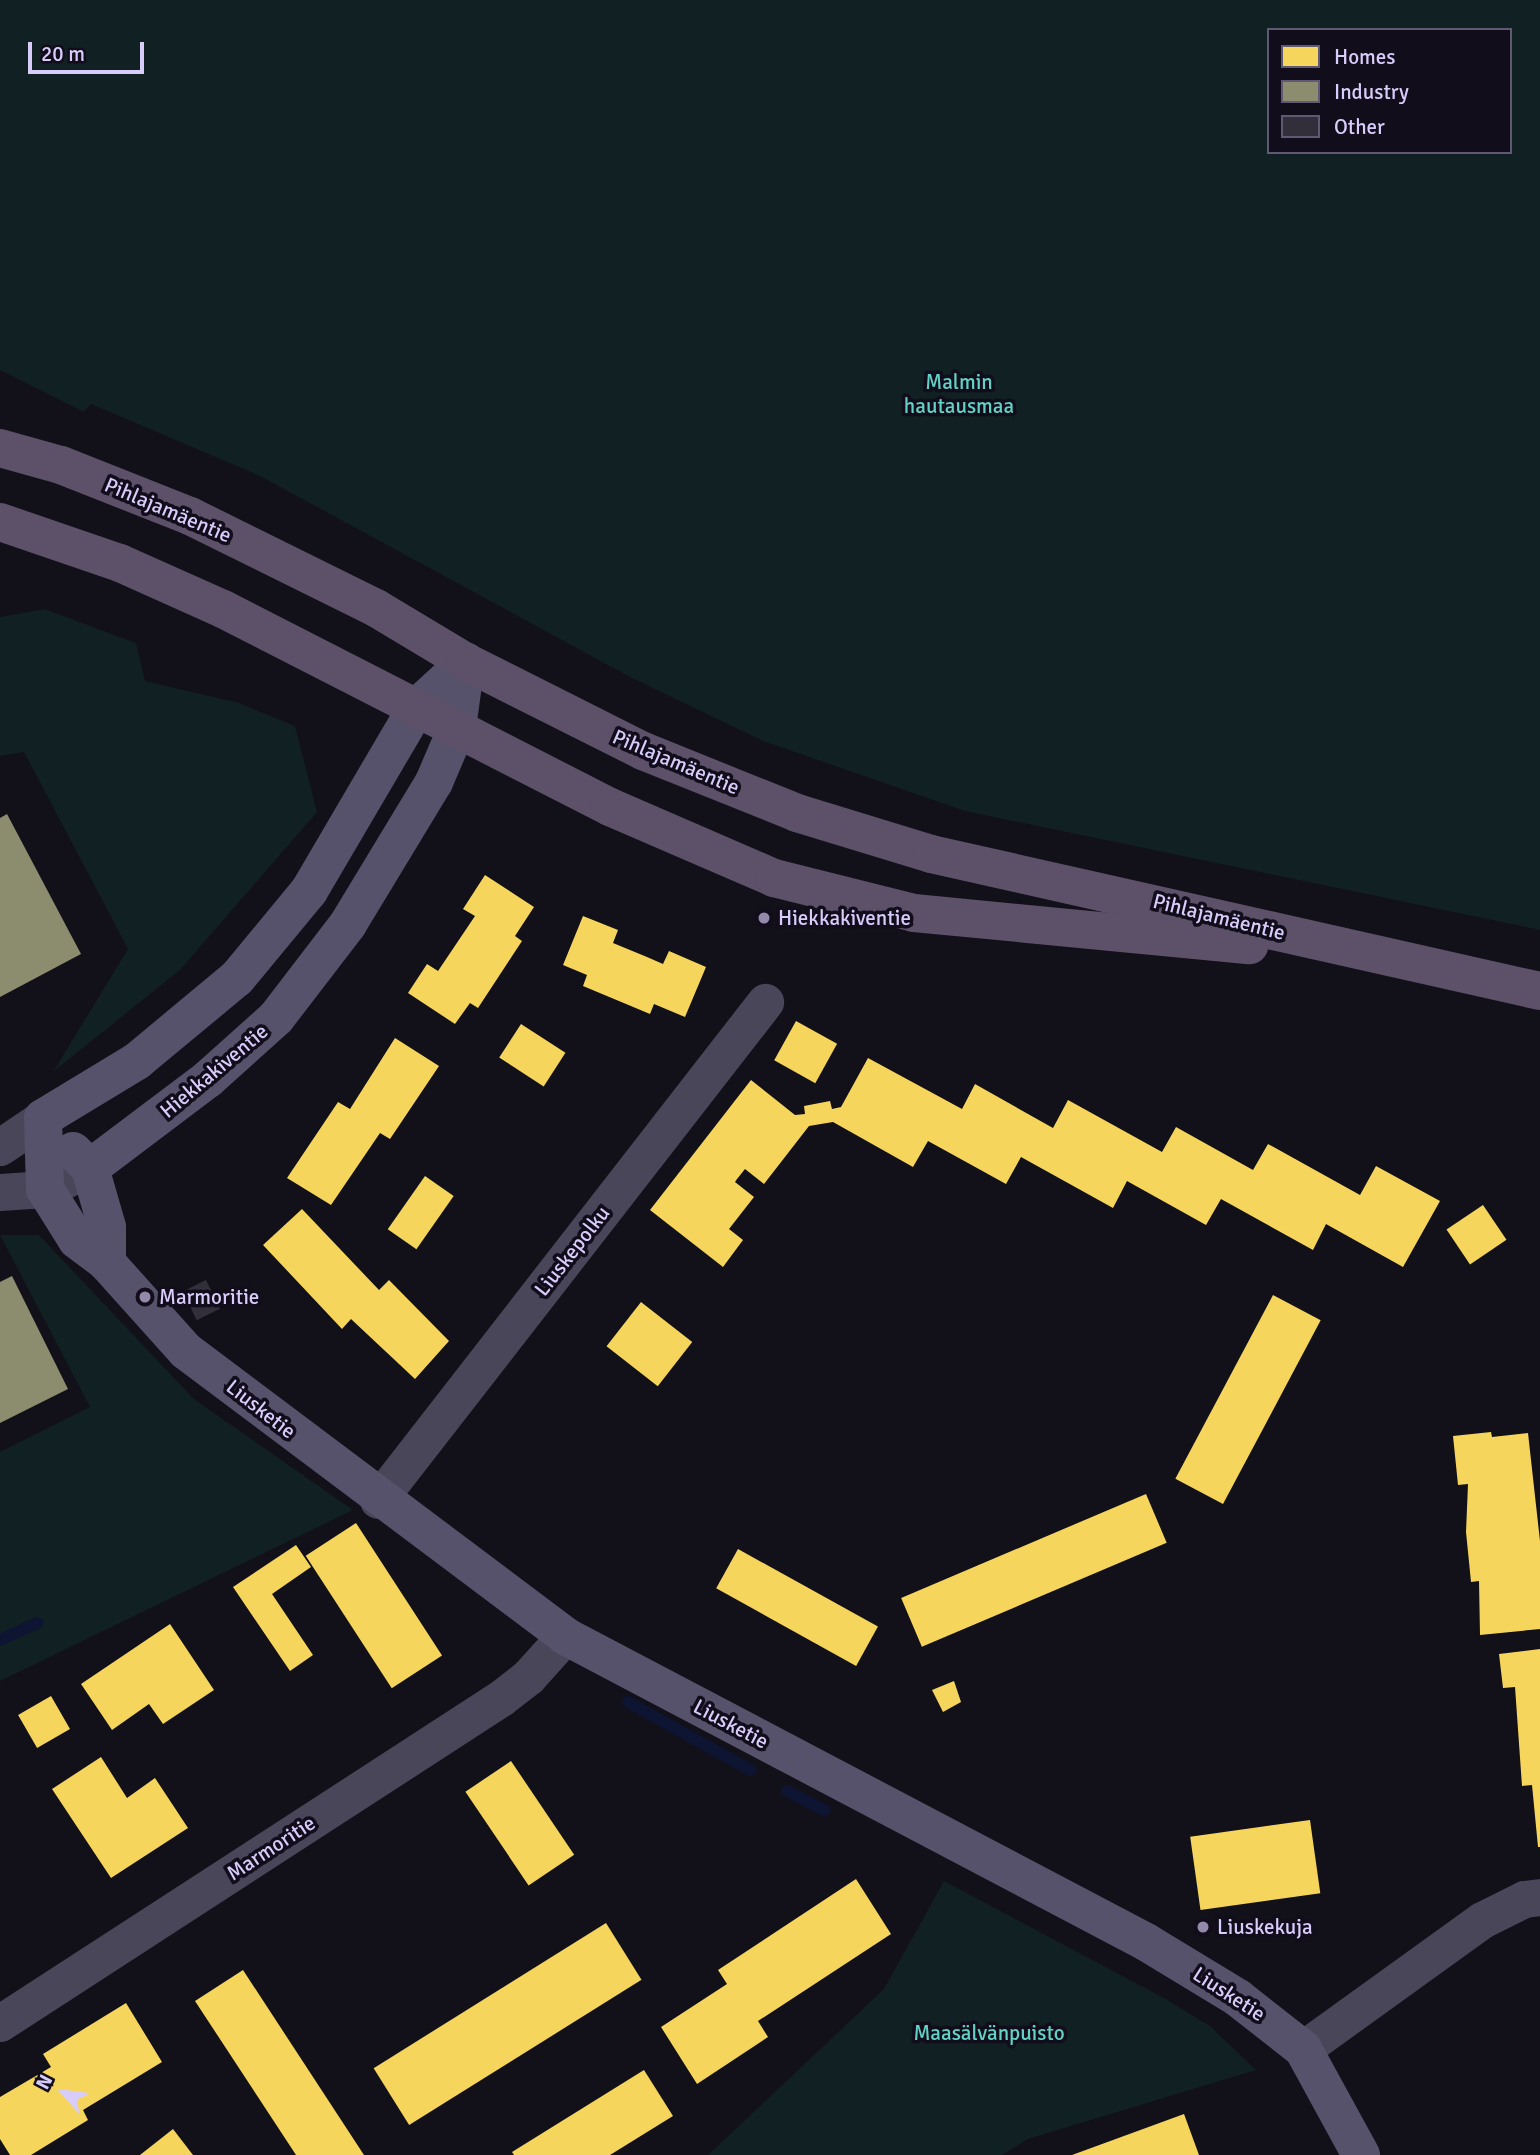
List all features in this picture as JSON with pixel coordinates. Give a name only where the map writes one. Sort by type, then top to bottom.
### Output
[{"type":"main road","name":"Pihlajamäentie","points":[[0,448],[61,465],[190,516],[376,608],[466,662],[643,751],[797,813],[932,854],[1540,991]]},
{"type":"main road","name":"Pihlajamäentie","points":[[0,522],[120,563],[212,604],[610,807],[774,878],[914,913],[1394,959]]},
{"type":"street","points":[[0,1147],[137,1061],[237,978],[309,891],[417,707],[466,662]]},
{"type":"street","name":"Hiekkakiventie","points":[[0,1192],[46,1189],[90,1168],[199,1086],[276,1018],[348,924],[434,782],[457,728],[466,662]]},
{"type":"street","name":"Liuskepolku","points":[[378,1500],[765,1002]]},
{"type":"street","points":[[43,1118],[90,1168],[107,1227],[107,1263]]},
{"type":"street","name":"Liusketie","points":[[43,1118],[46,1189],[77,1240],[107,1263],[186,1351],[378,1500],[565,1636],[1146,1942],[1249,2005],[1303,2049],[1362,2155]]},
{"type":"street","name":"Marmoritie","points":[[0,2023],[501,1698],[528,1676],[565,1636]]},
{"type":"street","points":[[1303,2049],[1482,1920],[1524,1899],[1540,1897]]},
{"type":"green space","name":"Malmin hautausmaa","points":[[0,0],[1540,0],[1540,930],[965,811],[763,741],[630,677],[260,476],[91,404],[84,412],[0,370]]},
{"type":"green space","points":[[45,609],[136,643],[145,681],[239,703],[295,726],[317,812],[180,970],[53,1072],[128,949],[24,752],[0,756],[0,617]]},
{"type":"green space","points":[[0,1235],[39,1235],[194,1399],[353,1510],[0,1681],[0,1452],[90,1407]]},
{"type":"green space","name":"Maasälvänpuisto","points":[[944,1881],[1164,1998],[1210,2026],[1256,2070],[1028,2139],[1002,2155],[708,2155],[884,1989]]},
{"type":"building: Homes","points":[[485,875],[534,907],[515,936],[522,941],[478,1008],[470,1003],[455,1024],[408,993],[427,964],[438,971],[475,916],[463,909]]},
{"type":"building: Homes","points":[[583,916],[618,930],[613,943],[663,964],[669,951],[706,967],[685,1017],[654,1004],[650,1014],[583,986],[587,975],[563,965]]},
{"type":"building: Homes","points":[[796,1021],[837,1044],[815,1083],[774,1060]]},
{"type":"building: Homes","points":[[521,1024],[565,1053],[544,1086],[499,1058]]},
{"type":"building: Homes","points":[[395,1038],[439,1066],[390,1139],[380,1133],[331,1205],[287,1178],[338,1102],[350,1109]]},
{"type":"building: Homes","points":[[868,1058],[962,1109],[975,1084],[1053,1128],[1068,1100],[1162,1152],[1176,1127],[1253,1170],[1268,1144],[1360,1195],[1376,1166],[1440,1201],[1403,1267],[1326,1224],[1313,1250],[1221,1199],[1206,1225],[1127,1181],[1113,1208],[1021,1157],[1006,1184],[928,1141],[913,1167],[833,1122],[809,1126],[764,1184],[745,1169],[737,1179],[735,1182],[754,1197],[729,1229],[743,1240],[723,1267],[650,1210],[751,1080],[795,1115],[805,1114],[804,1106],[830,1101],[832,1109],[841,1107]]},
{"type":"building: Homes","points":[[425,1176],[454,1196],[416,1249],[388,1229]]},
{"type":"building: Homes","points":[[1483,1205],[1506,1240],[1470,1264],[1447,1230]]},
{"type":"building: Homes","points":[[302,1209],[379,1290],[389,1280],[449,1341],[415,1379],[351,1319],[342,1329],[263,1245]]},
{"type":"building: Homes","points":[[1273,1295],[1321,1320],[1223,1504],[1175,1479]]},
{"type":"building: Homes","points":[[641,1302],[692,1342],[658,1386],[607,1346]]},
{"type":"building: Homes","points":[[1491,1432],[1492,1437],[1528,1433],[1540,1541],[1540,1629],[1480,1635],[1479,1581],[1471,1582],[1466,1532],[1468,1484],[1458,1485],[1453,1436]]},
{"type":"building: Homes","points":[[1146,1494],[1167,1543],[922,1647],[901,1598]]},
{"type":"building: Homes","points":[[356,1523],[442,1656],[392,1688],[306,1556]]},
{"type":"building: Homes","points":[[296,1545],[311,1567],[272,1594],[313,1655],[290,1671],[233,1587]]},
{"type":"building: Homes","points":[[738,1549],[878,1627],[856,1666],[716,1588]]},
{"type":"building: Homes","points":[[170,1624],[214,1690],[163,1724],[149,1704],[112,1730],[81,1684]]},
{"type":"building: Homes","points":[[1540,1649],[1538,1847],[1532,1785],[1522,1786],[1515,1687],[1503,1688],[1499,1654]]},
{"type":"building: Homes","points":[[954,1681],[961,1702],[943,1712],[932,1690]]},
{"type":"building: Homes","points":[[51,1696],[70,1729],[37,1748],[18,1715]]},
{"type":"building: Homes","points":[[101,1757],[127,1798],[155,1778],[188,1828],[111,1878],[52,1789]]},
{"type":"building: Homes","points":[[511,1761],[574,1855],[529,1885],[465,1792]]},
{"type":"building: Homes","points":[[1310,1820],[1320,1893],[1200,1910],[1190,1837]]},
{"type":"building: Homes","points":[[856,1879],[891,1934],[758,2021],[768,2037],[697,2084],[661,2027],[727,1984],[718,1970]]},
{"type":"building: Homes","points":[[606,1923],[642,1980],[409,2125],[374,2068]]},
{"type":"building: Homes","points":[[243,1970],[364,2155],[296,2155],[195,2001]]},
{"type":"building: Homes","points":[[126,2003],[162,2062],[83,2110],[88,2120],[31,2155],[10,2155],[0,2139],[0,2097],[51,2067],[43,2054]]},
{"type":"building: Homes","points":[[644,2070],[673,2116],[610,2155],[514,2155],[512,2152]]},
{"type":"building: Homes","points":[[1184,2114],[1199,2155],[1072,2155]]},
{"type":"building: Homes","points":[[173,2129],[193,2155],[140,2155]]},
{"type":"building: Industry","points":[[7,814],[81,954],[0,997],[0,818]]},
{"type":"building: Industry","points":[[12,1276],[68,1389],[0,1423],[0,1282]]},
{"type":"building: Other","points":[[206,1280],[220,1309],[197,1320],[183,1291]]},
{"type":"waterway","points":[[0,1640],[37,1623]]},
{"type":"waterway","points":[[628,1702],[750,1770]]},
{"type":"waterway","points":[[787,1791],[824,1810]]},
{"type":"place","name":"Hiekkakiventie","points":[[764,918]]},
{"type":"place","name":"Marmoritie","points":[[145,1297]]},
{"type":"place","name":"Liuskekuja","points":[[1203,1927]]}]
